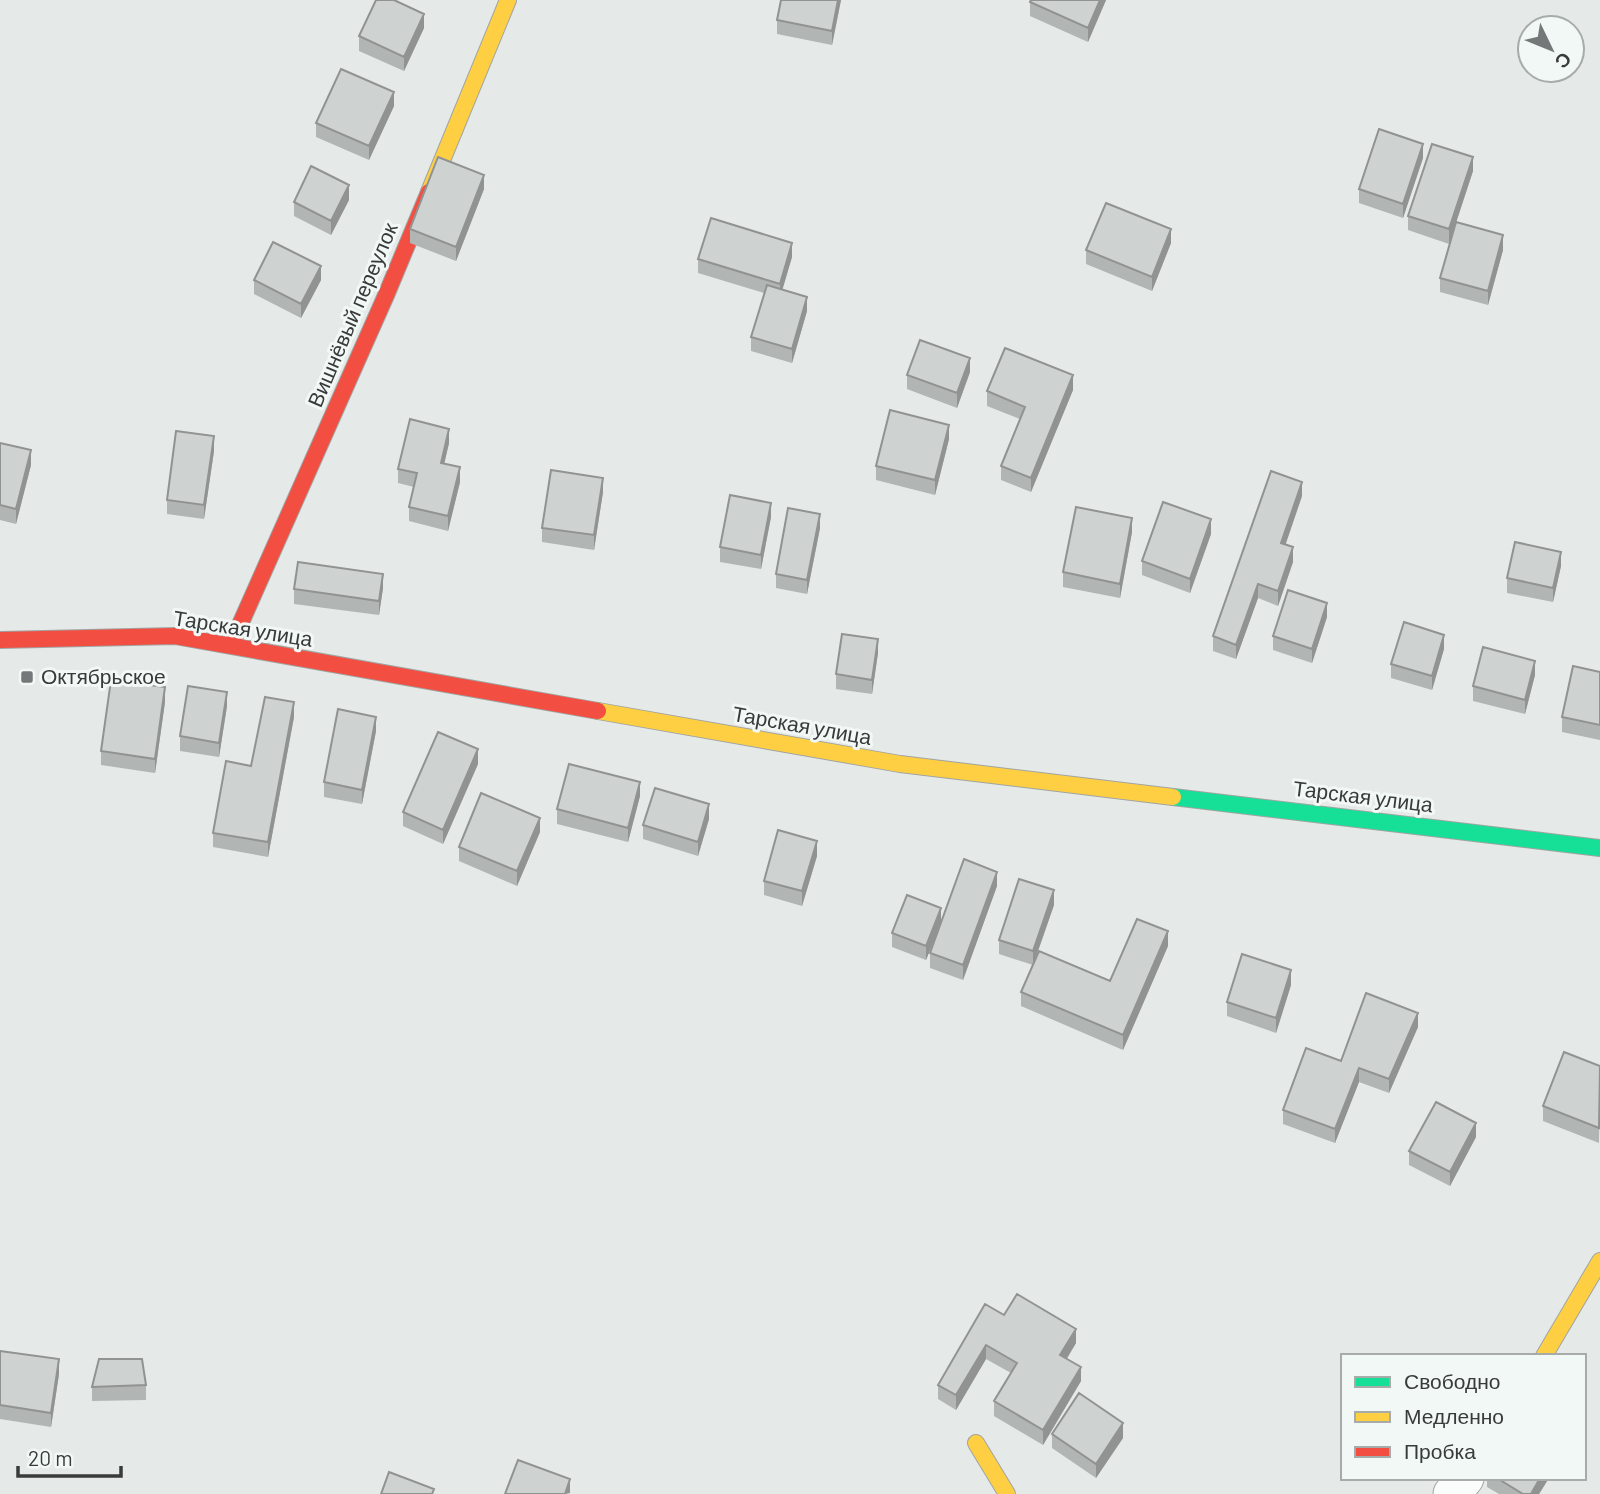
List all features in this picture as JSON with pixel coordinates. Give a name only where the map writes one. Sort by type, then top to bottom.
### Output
[{"type":"street","name":"Вишнёвый переулок","points":[[231,645],[382,305],[508,0]]},
{"type":"street","name":"Тарская улица","points":[[0,640],[175,636],[900,765],[1600,848]]},
{"type":"street","points":[[1545,1354],[1600,1261]]},
{"type":"street","points":[[976,1443],[1007,1494]]},
{"type":"street","points":[[1452,1494],[1463,1480]]},
{"type":"building","points":[[376,0],[394,0],[424,14],[404,57],[359,36]]},
{"type":"building","points":[[781,0],[838,0],[832,31],[777,20]]},
{"type":"building","points":[[1100,0],[1088,28],[1030,2]]},
{"type":"building","points":[[341,69],[394,92],[369,146],[316,123]]},
{"type":"building","points":[[1379,129],[1423,144],[1403,204],[1359,189]]},
{"type":"building","points":[[1432,144],[1473,157],[1449,229],[1408,216]]},
{"type":"building","points":[[438,157],[484,175],[456,247],[410,229]]},
{"type":"building","points":[[311,166],[349,185],[331,221],[294,202]]},
{"type":"building","points":[[1106,203],[1171,229],[1152,277],[1086,250]]},
{"type":"building","points":[[711,218],[792,243],[780,284],[698,259]]},
{"type":"building","points":[[1456,222],[1503,235],[1488,291],[1440,278]]},
{"type":"building","points":[[273,242],[321,266],[301,304],[254,280]]},
{"type":"building","points":[[767,285],[807,297],[792,349],[751,337]]},
{"type":"building","points":[[920,340],[970,358],[957,393],[907,375]]},
{"type":"building","points":[[1005,348],[1073,375],[1031,478],[1001,466],[1025,407],[987,391]]},
{"type":"building","points":[[890,410],[949,425],[935,480],[876,466]]},
{"type":"building","points":[[410,419],[449,429],[441,463],[460,467],[448,516],[409,507],[417,473],[398,469]]},
{"type":"building","points":[[176,431],[214,436],[204,505],[167,500]]},
{"type":"building","points":[[0,443],[31,450],[16,509],[0,505]]},
{"type":"building","points":[[551,470],[603,478],[594,535],[542,528]]},
{"type":"building","points":[[1271,471],[1302,482],[1281,543],[1293,547],[1278,591],[1258,584],[1236,645],[1213,636]]},
{"type":"building","points":[[730,495],[771,503],[761,555],[720,547]]},
{"type":"building","points":[[1163,502],[1211,519],[1190,579],[1142,561]]},
{"type":"building","points":[[1076,507],[1132,518],[1120,584],[1063,572]]},
{"type":"building","points":[[788,508],[820,514],[807,580],[776,574]]},
{"type":"building","points":[[1515,542],[1561,552],[1553,588],[1507,578]]},
{"type":"building","points":[[298,562],[383,574],[379,601],[294,589]]},
{"type":"building","points":[[1288,590],[1327,603],[1312,649],[1273,636]]},
{"type":"building","points":[[1404,622],[1444,635],[1432,676],[1391,664]]},
{"type":"building","points":[[842,634],[878,639],[872,680],[836,674]]},
{"type":"building","points":[[1483,647],[1535,661],[1525,700],[1473,686]]},
{"type":"building","points":[[1573,666],[1600,672],[1600,725],[1562,717]]},
{"type":"building","points":[[111,680],[165,687],[155,759],[101,751]]},
{"type":"building","points":[[188,686],[227,692],[219,743],[180,736]]},
{"type":"building","points":[[265,697],[294,702],[268,842],[213,833],[226,761],[251,766]]},
{"type":"building","points":[[338,709],[376,717],[362,790],[324,782]]},
{"type":"building","points":[[438,732],[478,749],[443,830],[403,812]]},
{"type":"building","points":[[569,764],[640,782],[628,828],[557,809]]},
{"type":"building","points":[[655,788],[709,804],[698,842],[643,825]]},
{"type":"building","points":[[481,793],[540,818],[517,871],[459,847]]},
{"type":"building","points":[[778,830],[817,841],[802,891],[764,881]]},
{"type":"building","points":[[964,859],[997,872],[963,965],[930,953]]},
{"type":"building","points":[[1019,879],[1054,890],[1033,951],[999,940]]},
{"type":"building","points":[[907,895],[941,908],[926,946],[892,933]]},
{"type":"building","points":[[1137,919],[1168,931],[1123,1035],[1021,992],[1039,951],[1110,981]]},
{"type":"building","points":[[1242,954],[1291,970],[1276,1018],[1227,1002]]},
{"type":"building","points":[[1366,993],[1418,1013],[1389,1079],[1359,1068],[1335,1129],[1283,1110],[1306,1048],[1341,1061]]},
{"type":"building","points":[[1564,1052],[1600,1066],[1599,1128],[1543,1106]]},
{"type":"building","points":[[1436,1102],[1476,1123],[1450,1172],[1409,1151]]},
{"type":"building","points":[[1017,1294],[1076,1329],[1060,1355],[1081,1367],[1043,1430],[994,1401],[1017,1363],[986,1345],[956,1395],[938,1385],[985,1304],[1004,1315]]},
{"type":"building","points":[[0,1351],[59,1359],[51,1413],[0,1405]]},
{"type":"building","points":[[99,1359],[142,1359],[146,1385],[92,1387]]},
{"type":"building","points":[[1079,1393],[1123,1423],[1096,1464],[1052,1434]]},
{"type":"building","points":[[518,1460],[570,1479],[565,1494],[505,1494]]},
{"type":"building","points":[[389,1472],[434,1489],[432,1494],[381,1494]]},
{"type":"building","points":[[1500,1480],[1539,1480],[1531,1494],[1523,1494]]},
{"type":"traffic: fast","points":[[1173,797],[1600,848]]},
{"type":"traffic: slow","points":[[429,192],[508,0]]},
{"type":"traffic: slow","points":[[598,711],[900,764],[1173,797]]},
{"type":"traffic: slow","points":[[1545,1354],[1600,1261]]},
{"type":"traffic: slow","points":[[976,1443],[1007,1494]]},
{"type":"traffic: jam","points":[[231,645],[429,192]]},
{"type":"traffic: jam","points":[[0,640],[175,636],[598,711]]},
{"type":"place","name":"Октябрьское","points":[[27,677]]}]
